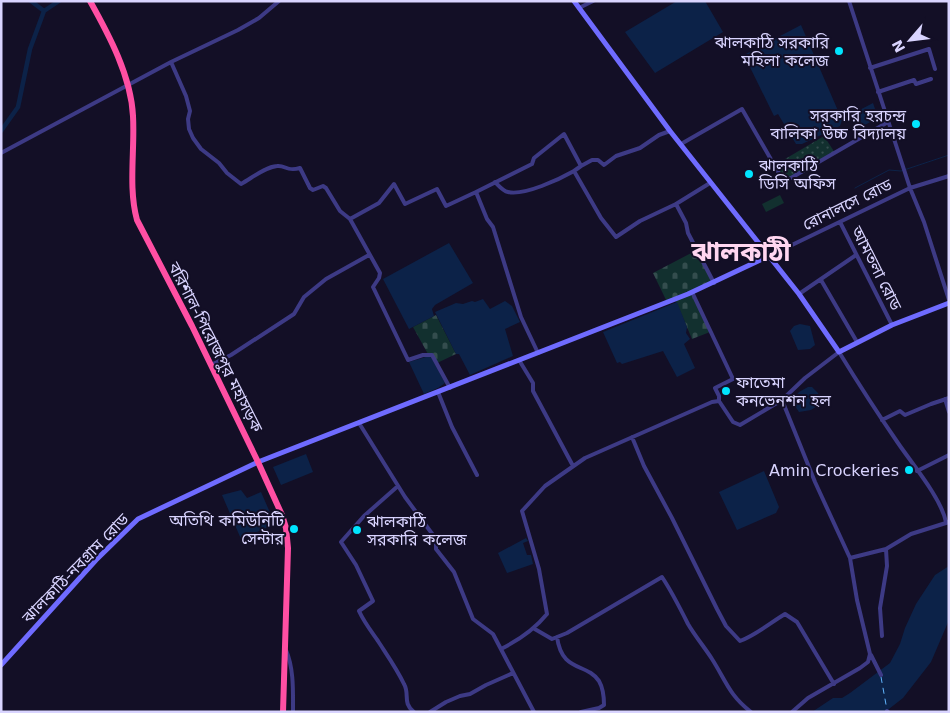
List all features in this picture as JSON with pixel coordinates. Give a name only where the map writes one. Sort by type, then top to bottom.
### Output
[{"type":"highway","name":"বরিশাল-পিরোজপুর মহাসড়ক","points":[[90,3],[114,49],[128,86],[133,114],[132,203],[145,236],[258,462],[286,528],[288,548],[284,712]]},
{"type":"main road","points":[[574,1],[670,131],[799,294],[839,352],[892,325],[949,301]]},
{"type":"main road","name":"ঝালকাঠি-নবগ্রাম রোড","points":[[1,665],[96,560],[138,519],[258,462],[692,292],[769,256]]},
{"type":"street","points":[[1,153],[171,62],[238,30],[258,18],[279,1]]},
{"type":"street","points":[[578,8],[593,1]]},
{"type":"street","points":[[849,1],[949,301]]},
{"type":"street","points":[[870,68],[929,49],[935,69]]},
{"type":"street","points":[[171,62],[186,96],[190,111],[188,119],[189,129],[193,138],[201,149],[219,163],[236,181],[241,184],[271,167],[280,165],[290,170],[300,168],[310,188],[313,190],[323,186],[326,188],[340,211],[350,219],[380,273],[373,287],[408,360],[423,355],[432,355],[450,388]]},
{"type":"street","points":[[878,92],[914,80],[916,84],[931,79]]},
{"type":"street","points":[[681,144],[742,109],[784,182],[888,122]]},
{"type":"street","points":[[495,182],[509,192],[518,192],[549,184],[592,160],[598,160],[604,165],[616,156],[640,148],[670,131]]},
{"type":"street","points":[[350,219],[379,203],[394,184],[405,204],[437,189],[446,206],[532,164],[534,158],[564,134],[581,166]]},
{"type":"street","points":[[574,171],[601,218],[616,237],[640,221],[676,204],[710,183]]},
{"type":"street","name":"রোনালসে রোড","points":[[769,256],[910,188],[949,176]]},
{"type":"street","points":[[476,192],[487,219],[493,227],[521,317],[538,353]]},
{"type":"street","points":[[676,204],[714,282]]},
{"type":"street","name":"আমতলা রোড","points":[[840,222],[892,325]]},
{"type":"street","points":[[211,365],[232,356],[264,332],[294,314],[304,297],[326,279],[369,255]]},
{"type":"street","points":[[799,294],[856,255]]},
{"type":"street","points":[[821,280],[857,342]]},
{"type":"street","points":[[692,292],[733,379],[715,388],[719,401],[733,422],[740,424],[782,400],[805,378],[839,352],[882,420],[946,512],[947,522],[911,534],[886,549],[850,558]]},
{"type":"street","points":[[520,360],[533,383],[533,391],[574,466]]},
{"type":"street","points":[[438,392],[452,427],[477,475]]},
{"type":"street","points":[[882,420],[900,411],[904,415],[947,399],[949,412]]},
{"type":"street","points":[[782,400],[815,482],[850,558],[856,600],[870,654],[881,676]]},
{"type":"street","points":[[501,649],[519,640],[547,614],[536,559],[522,510],[545,486],[585,458],[712,402],[719,401]]},
{"type":"street","points":[[359,424],[398,486],[436,539],[436,549],[454,572],[473,619],[493,634],[534,712]]},
{"type":"street","points":[[632,437],[644,466],[726,626],[740,642],[785,614],[797,622],[834,684]]},
{"type":"street","points":[[917,470],[949,455]]},
{"type":"street","points":[[398,486],[364,516],[341,542],[356,565],[373,601],[359,611],[406,687],[405,696],[414,712]]},
{"type":"street","points":[[882,636],[880,608],[887,566],[886,549]]},
{"type":"street","points":[[534,628],[552,639],[587,622],[662,577],[734,698],[751,712]]},
{"type":"street","points":[[557,637],[565,658],[598,680],[602,688],[604,705],[581,712]]},
{"type":"street","points":[[285,647],[290,664],[293,687],[293,712]]},
{"type":"street","points":[[792,712],[808,698],[868,662],[870,654]]},
{"type":"street","points":[[430,712],[446,702],[470,694],[513,673]]},
{"type":"green space","points":[[824,136],[835,153],[784,182],[775,165]]},
{"type":"green space","points":[[780,195],[784,203],[766,212],[762,204]]},
{"type":"green space","points":[[697,250],[714,283],[692,292],[710,332],[692,339],[675,299],[667,302],[653,273]]},
{"type":"green space","points":[[436,315],[456,354],[437,363],[428,354],[413,327]]},
{"type":"water","points":[[677,1],[705,1],[723,32],[655,73],[625,32]]},
{"type":"water","points":[[801,25],[842,120],[840,126],[802,144],[796,144],[778,114],[774,116],[744,55]]},
{"type":"water","points":[[873,103],[878,118],[857,129],[850,115]]},
{"type":"water","points":[[449,243],[473,283],[435,305],[432,309],[434,316],[409,329],[383,279]]},
{"type":"water","points":[[483,299],[490,309],[505,301],[512,306],[520,322],[505,329],[513,356],[470,375],[459,354],[456,354],[435,312],[456,303],[463,304]]},
{"type":"water","points":[[677,302],[687,327],[686,333],[690,339],[684,344],[695,368],[677,377],[663,351],[622,364],[620,362],[617,363],[603,332]]},
{"type":"water","points":[[800,324],[810,326],[815,345],[810,349],[798,350],[790,331],[794,326]]},
{"type":"water","points":[[429,356],[432,358],[445,383],[424,394],[409,362]]},
{"type":"water","points":[[812,387],[818,393],[822,403],[811,410],[799,412],[793,399],[799,392]]},
{"type":"water","points":[[306,454],[313,472],[281,485],[273,467]]},
{"type":"water","points":[[764,471],[779,507],[776,513],[737,530],[719,492]]},
{"type":"water","points":[[241,490],[247,498],[261,492],[275,524],[241,539],[222,495]]},
{"type":"water","points":[[526,538],[528,541],[523,543],[527,555],[531,555],[533,564],[507,573],[498,553]]},
{"type":"water","points":[[949,566],[949,620],[931,662],[903,698],[885,712],[812,712],[833,698],[842,698],[850,693],[890,663],[916,604],[935,575]]},
{"type":"waterway","points":[[31,1],[44,11]]},
{"type":"waterway","points":[[1,131],[18,107],[30,49],[44,11],[59,1]]},
{"type":"waterway","points":[[855,188],[889,170],[901,171],[949,155]]},
{"type":"ferry route","points":[[881,677],[887,710]]},
{"type":"place","name":"ঝালকাঠি সরকারি মহিলা কলেজ","points":[[839,51]]},
{"type":"place","name":"সরকারি হরচন্দ্র বালিকা উচ্চ বিদ্যালয়","points":[[916,124]]},
{"type":"place","name":"ঝালকাঠি ডিসি অফিস","points":[[749,174]]},
{"type":"place","name":"ফাতেমা কনভেনশন হল","points":[[726,391]]},
{"type":"place","name":"Amin Crockeries","points":[[909,470]]},
{"type":"place","name":"অতিথি কমিউনিটি সেন্টার","points":[[294,529]]},
{"type":"place","name":"ঝালকাঠি সরকারি কলেজ","points":[[357,530]]},
{"type":"district","name":"ঝালকাঠী","points":[[741,252]]}]
